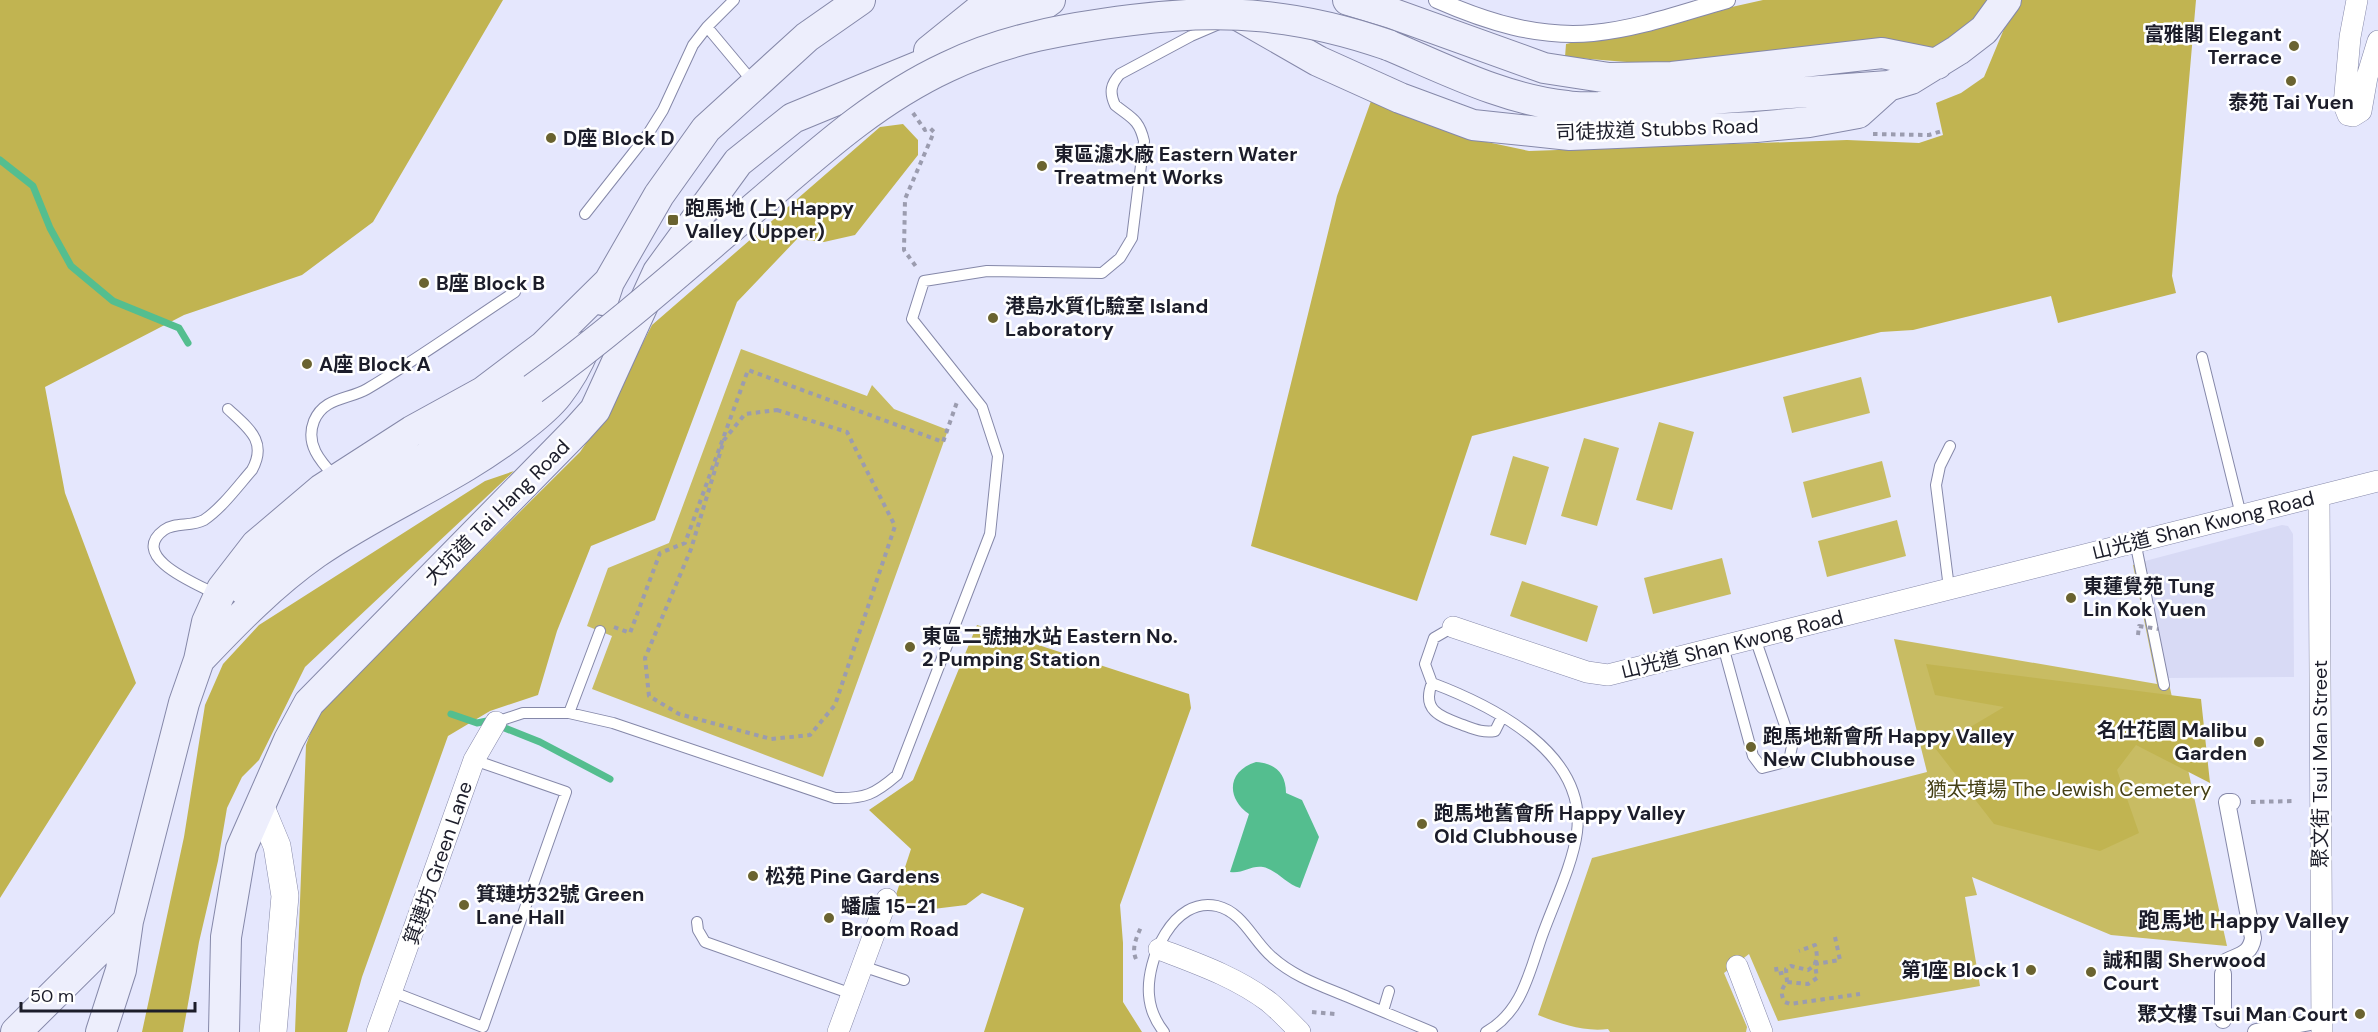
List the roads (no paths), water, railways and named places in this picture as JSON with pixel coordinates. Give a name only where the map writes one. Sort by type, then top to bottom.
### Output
[{"type":"main road","points":[[199,660],[242,614],[280,580],[316,553],[359,525],[496,447],[557,397],[580,359],[609,282],[659,195],[706,129],[807,37],[860,0]]},
{"type":"main road","name":"大坑道 Tai Hang Road","points":[[897,74],[940,43],[992,0]]},
{"type":"main road","name":"司徒拔道 Stubbs Road","points":[[1210,0],[1318,61],[1400,98],[1473,125],[1570,135],[1756,127],[1809,122],[1858,113],[1900,82],[1937,64],[1958,50],[1984,30],[2006,0]]},
{"type":"main road","points":[[1348,0],[1391,13],[1544,68],[1587,76],[1672,77],[1882,53],[1937,64]]},
{"type":"main road","name":"大坑道 Tai Hang Road","points":[[224,1032],[226,937],[232,890],[241,849],[289,740],[309,703],[595,410],[658,272],[738,162],[793,118],[963,48],[1033,3]]},
{"type":"main road","points":[[199,660],[240,592],[276,555],[308,528],[439,450],[576,358],[624,320],[844,131],[886,102],[945,68],[1007,44],[1075,28],[1156,17],[1224,13],[1300,21],[1340,30],[1388,45],[1489,87],[1534,101],[1568,107],[1599,107],[1900,82]]},
{"type":"main road","points":[[101,1032],[121,970],[128,921],[184,703],[199,660],[207,622],[219,596],[256,544],[322,489],[412,431],[483,392],[544,346],[609,282]]},
{"type":"main road","points":[[16,1032],[128,921]]},
{"type":"street","points":[[1437,0],[1486,20],[1512,27],[1536,32],[1577,34],[1609,31],[1727,0]]},
{"type":"street","points":[[2357,0],[2349,38],[2344,105],[2344,110],[2348,115],[2353,116],[2361,111],[2367,77],[2378,40]]},
{"type":"street","name":"山光道 Shan Kwong Road","points":[[1453,627],[1598,674],[1619,673],[2378,481]]},
{"type":"street","name":"聚文街 Tsui Man Street","points":[[2319,496],[2321,1026]]},
{"type":"street","name":"箕璉坊 Green Lane","points":[[377,1032],[392,1003],[474,760],[491,730]]},
{"type":"street","points":[[2223,1020],[2223,969],[2246,954],[2252,946],[2253,938],[2227,802],[2232,802]]},
{"type":"street","points":[[260,805],[277,846],[285,896],[273,1032]]},
{"type":"street","points":[[838,1032],[887,899]]},
{"type":"street","points":[[1159,949],[1204,966],[1247,987],[1272,1004],[1300,1032]]},
{"type":"street","points":[[1737,966],[1762,1032]]},
{"type":"street","points":[[2256,1032],[2321,1026]]},
{"type":"lane","points":[[585,214],[648,134],[663,110],[683,64],[706,27],[734,0]]},
{"type":"lane","points":[[1199,0],[1205,30]]},
{"type":"lane","points":[[491,730],[523,713],[569,713],[613,723],[835,798],[854,799],[876,793],[897,775],[990,534],[998,456],[982,407],[912,319],[924,281],[987,271],[1102,273],[1109,268],[1120,258],[1132,238],[1144,141],[1141,128],[1134,118],[1114,105],[1111,87],[1120,74],[1168,49],[1205,30],[1230,20],[1244,18]]},
{"type":"lane","points":[[706,27],[756,84]]},
{"type":"lane","points":[[338,479],[321,462],[312,443],[314,422],[325,406],[332,401],[365,390],[515,292]]},
{"type":"lane","points":[[2202,357],[2241,515]]},
{"type":"lane","points":[[219,596],[162,565],[154,550],[155,542],[163,531],[173,526],[184,526],[203,520],[252,470],[256,463],[259,448],[253,433],[228,409]]},
{"type":"lane","points":[[1949,588],[1936,485],[1940,466],[1950,446]]},
{"type":"lane","points":[[2135,541],[2164,685]]},
{"type":"lane","name":"山光道 Shan Kwong Road","points":[[1453,627],[1434,638],[1425,664],[1432,683],[1428,696],[1430,703],[1439,717],[1485,732],[1495,732],[1502,717]]},
{"type":"lane","points":[[569,713],[600,631]]},
{"type":"lane","points":[[1723,646],[1753,756],[1762,768],[1789,761],[1792,746],[1755,638]]},
{"type":"lane","points":[[1432,683],[1459,694],[1502,717],[1547,751],[1557,761],[1571,785],[1578,817],[1573,848],[1517,1003],[1508,1016],[1486,1032]]},
{"type":"lane","points":[[392,1003],[483,1027],[566,792],[474,760]]},
{"type":"lane","points":[[1164,1032],[1154,1016],[1149,996],[1150,975],[1159,949],[1175,919],[1193,907],[1214,905],[1225,908],[1243,923],[1260,946],[1288,970],[1432,1032]]},
{"type":"lane","points":[[697,922],[698,930],[705,942],[852,994]]},
{"type":"lane","points":[[862,966],[904,980]]},
{"type":"lane","points":[[1383,1011],[1389,991]]},
{"type":"waterway","points":[[0,160],[33,186],[50,228],[71,266],[113,301],[179,328],[188,343]]},
{"type":"waterway","points":[[451,714],[477,723],[487,721],[540,742],[610,779]]},
{"type":"place","name":"富雅閣 Elegant Terrace","points":[[2294,46]]},
{"type":"place","name":"泰苑 Tai Yuen","points":[[2291,81]]},
{"type":"place","name":"D座 Block D","points":[[551,138]]},
{"type":"place","name":"東區濾水廠 Eastern Water Treatment Works","points":[[1042,166]]},
{"type":"place","name":"跑馬地 (上) Happy Valley (Upper)","points":[[673,220]]},
{"type":"place","name":"B座 Block B","points":[[424,283]]},
{"type":"place","name":"港島水質化驗室 Island Laboratory","points":[[993,318]]},
{"type":"place","name":"A座 Block A","points":[[307,364]]},
{"type":"place","name":"東蓮覺苑 Tung Lin Kok Yuen","points":[[2071,598]]},
{"type":"place","name":"東區二號抽水站 Eastern No. 2 Pumping Station","points":[[910,647]]},
{"type":"place","name":"名仕花園 Malibu Garden","points":[[2259,742]]},
{"type":"place","name":"跑馬地新會所 Happy Valley New Clubhouse","points":[[1751,747]]},
{"type":"place","name":"跑馬地舊會所 Happy Valley Old Clubhouse","points":[[1422,824]]},
{"type":"place","name":"松苑 Pine Gardens","points":[[753,876]]},
{"type":"place","name":"箕璉坊32號 Green Lane Hall","points":[[464,905]]},
{"type":"place","name":"蟠廬 15-21 Broom Road","points":[[829,918]]},
{"type":"place","name":"第1座 Block 1","points":[[2031,970]]},
{"type":"place","name":"誠和閣 Sherwood Court","points":[[2091,972]]},
{"type":"place","name":"聚文樓 Tsui Man Court","points":[[2360,1014]]},
{"type":"district","name":"跑馬地 Happy Valley","points":[[2244,920]]},
{"type":"park label","name":"猶太墳場 The Jewish Cemetery","points":[[2069,789]]}]
